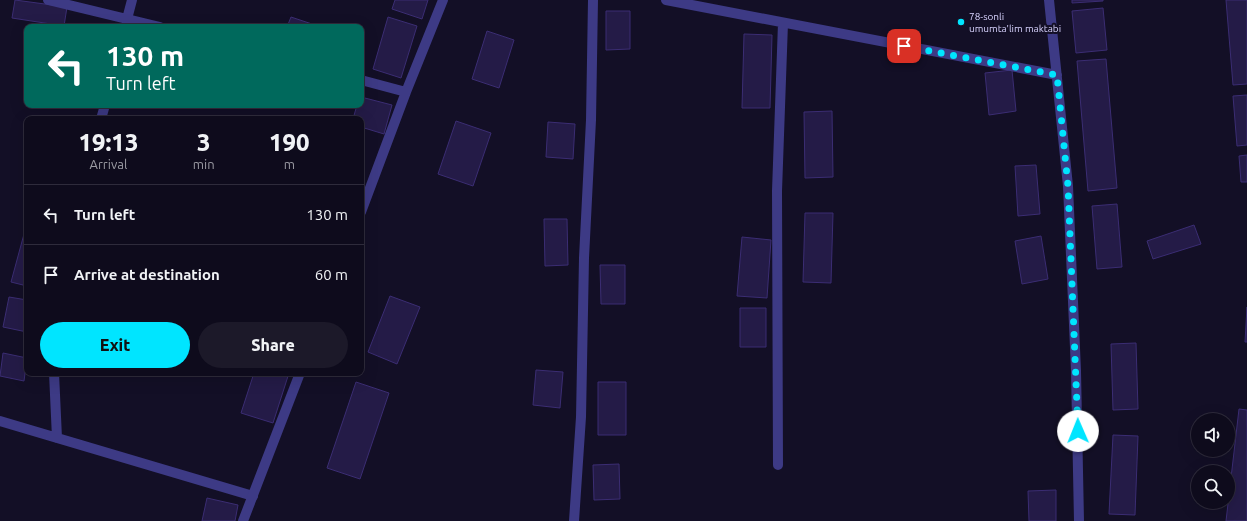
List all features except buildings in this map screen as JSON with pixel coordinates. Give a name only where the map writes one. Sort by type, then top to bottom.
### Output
[{"type":"street","points":[[48,0],[126,23],[132,0]]},
{"type":"street","points":[[364,204],[406,92],[443,0]]},
{"type":"street","points":[[574,521],[581,417],[584,258],[592,120],[593,0]]},
{"type":"street","points":[[666,0],[1057,75]]},
{"type":"street","points":[[1049,0],[1068,186],[1076,371],[1079,521]]},
{"type":"street","points":[[778,465],[777,192],[783,23]]},
{"type":"street","points":[[364,81],[406,92]]},
{"type":"street","points":[[54,376],[57,438]]},
{"type":"street","points":[[243,521],[299,376]]},
{"type":"street","points":[[0,422],[253,496]]},
{"type":"place","name":"78-sonli umumta'lim maktabi","points":[[961,22]]},
{"type":"route","points":[[904,46],[1057,75],[1068,186],[1078,431]]}]
